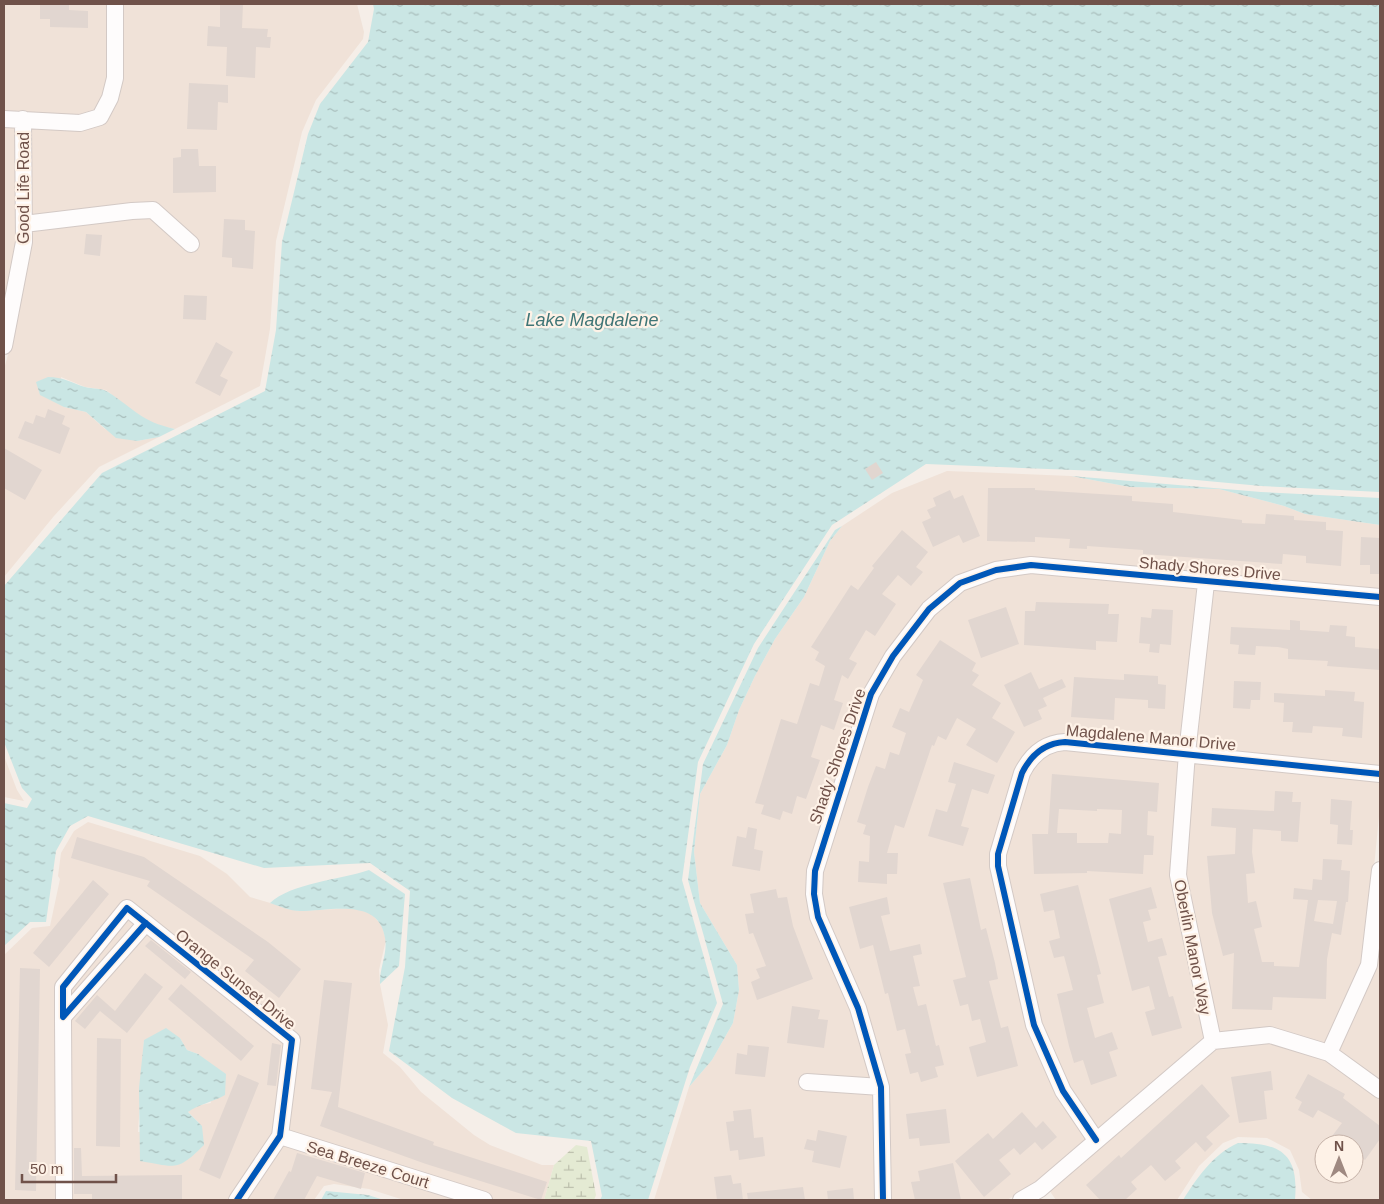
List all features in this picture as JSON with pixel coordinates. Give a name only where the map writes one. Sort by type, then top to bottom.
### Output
[{"type":"street","points":[[4,119],[80,123],[100,117],[110,98],[115,78],[115,4]]},
{"type":"street","name":"Good Life Road","points":[[4,346],[24,242],[23,119]]},
{"type":"street","points":[[24,224],[154,210],[191,244]]},
{"type":"street","name":"Shady Shores Drive","points":[[883,1200],[881,1087],[858,1008],[818,917],[814,882],[818,858],[871,694],[893,656],[929,609],[945,594],[976,576],[996,570],[1031,566],[1054,566],[1380,598]]},
{"type":"street","name":"Oberlin Manor Way","points":[[1206,582],[1187,753],[1178,865],[1179,888],[1212,1041]]},
{"type":"street","name":"Magdalene Manor Drive","points":[[1096,1140],[1063,1091],[1034,1025],[998,866],[998,854],[1022,773],[1032,757],[1048,745],[1071,742],[1380,774]]},
{"type":"street","points":[[1329,1053],[1369,964],[1380,870]]},
{"type":"street","name":"Orange Sunset Drive","points":[[64,1200],[63,987],[127,908],[292,1040],[280,1136],[237,1200]]},
{"type":"street","points":[[63,1017],[146,923]]},
{"type":"street","points":[[1021,1200],[1044,1195],[1096,1140],[1212,1041],[1270,1035],[1329,1053],[1380,1090]]},
{"type":"street","points":[[807,1082],[881,1087]]},
{"type":"street","name":"Sea Breeze Court","points":[[280,1136],[484,1200]]},
{"type":"shaded area","points":[[4,4],[109,4],[109,77],[104,95],[95,111],[80,116],[4,112]]},
{"type":"shaded area","points":[[122,4],[357,4],[364,32],[363,39],[316,100],[302,132],[276,241],[270,329],[260,386],[175,429],[156,425],[136,414],[106,390],[85,387],[61,377],[64,407],[86,412],[105,429],[137,441],[159,437],[99,467],[54,516],[4,577],[4,369],[11,344],[30,127],[101,124]]},
{"type":"shaded area","points":[[4,126],[17,126],[18,241],[4,314]]},
{"type":"shaded area","points":[[947,471],[1071,476],[1130,487],[1219,489],[1284,506],[1305,514],[1380,525],[1380,590],[1030,558],[995,563],[973,569],[942,587],[908,624],[809,869],[872,1079],[801,1075],[800,1089],[874,1094],[877,1200],[654,1200],[689,1087],[712,1060],[733,1023],[739,990],[737,965],[700,903],[694,852],[700,794],[727,745],[739,710],[755,676],[775,639],[804,597],[830,541],[842,526],[892,493]]},
{"type":"shaded area","points":[[1031,573],[1199,589],[1182,745],[1077,735],[1045,739],[992,852],[1028,1028],[1087,1139],[1036,1183],[1007,1200],[890,1200],[888,1080],[830,929],[821,900],[821,873],[865,730],[885,680],[933,614],[963,590],[997,577]]},
{"type":"shaded area","points":[[1212,590],[1380,605],[1380,767],[1195,746]]},
{"type":"shaded area","points":[[1065,749],[1180,759],[1172,865],[1205,1039],[1097,1130],[1068,1087],[1040,1023],[1005,865],[1005,855],[1032,767],[1050,752]]},
{"type":"shaded area","points":[[4,756],[17,790],[24,801],[4,797]]},
{"type":"shaded area","points":[[1193,761],[1380,781],[1380,806],[1366,949],[1326,1044],[1218,1034],[1185,886]]},
{"type":"shaded area","points":[[88,822],[200,856],[227,874],[250,897],[298,911],[355,908],[372,914],[382,926],[386,940],[379,970],[388,1025],[383,1053],[400,1067],[421,1092],[474,1135],[490,1145],[542,1165],[554,1165],[544,1200],[404,1200],[369,1189],[334,1184],[324,1186],[314,1200],[4,1200],[4,955],[32,928],[50,926],[60,879],[58,876],[61,853],[74,831]],"holes":[[[180,1038],[187,1050],[198,1054],[211,1103],[195,1106],[188,1112],[202,1126],[138,1132],[144,1040]]]},
{"type":"shaded area","points":[[1380,933],[1380,1081],[1337,1050]]},
{"type":"shaded area","points":[[1269,1043],[1326,1060],[1380,1099],[1380,1200],[1312,1200],[1302,1192],[1299,1170],[1290,1150],[1267,1138],[1238,1137],[1223,1143],[1199,1166],[1177,1200],[1056,1200],[1049,1190],[1215,1048]]},
{"type":"green space","points":[[576,1145],[587,1147],[596,1195],[594,1200],[544,1200],[554,1165]]},
{"type":"water","name":"Lake Magdalene","points":[[373,4],[1380,4],[1380,492],[1261,486],[1099,471],[926,464],[832,525],[754,644],[698,762],[682,880],[717,1003],[690,1067],[648,1200],[600,1200],[602,1196],[591,1141],[516,1133],[452,1098],[389,1051],[405,967],[410,891],[370,863],[264,868],[88,816],[70,826],[56,851],[46,922],[30,922],[4,946],[4,803],[27,808],[32,799],[22,788],[4,742],[4,586],[102,473],[265,391],[276,330],[282,242],[308,134],[320,104],[368,42],[374,9]]},
{"type":"water","points":[[48,377],[67,380],[85,387],[106,391],[146,419],[175,429],[159,437],[137,441],[116,438],[86,412],[64,407],[40,395],[36,382]]},
{"type":"water","points":[[1071,476],[1261,492],[1380,498],[1380,525],[1305,514],[1284,506],[1219,489],[1130,487]]},
{"type":"water","points":[[842,526],[830,541],[804,597],[775,639],[755,676],[739,710],[727,745],[700,794],[694,852],[700,903],[737,965],[739,990],[733,1023],[712,1060],[689,1087],[723,1004],[688,880],[703,764],[758,648],[835,530]]},
{"type":"water","points":[[369,870],[405,894],[399,966],[380,984],[386,944],[381,925],[373,916],[363,911],[352,909],[296,911],[270,903],[279,896],[303,886]]},
{"type":"water","points":[[166,1028],[180,1038],[187,1050],[198,1054],[226,1074],[225,1095],[188,1112],[202,1126],[204,1145],[188,1160],[181,1164],[169,1166],[140,1161],[139,1088],[144,1040]]},
{"type":"water","points":[[1238,1143],[1266,1145],[1284,1154],[1294,1172],[1295,1200],[1183,1200],[1213,1160]]},
{"type":"water","points":[[326,1191],[368,1195],[384,1200],[321,1200]]},
{"type":"building","points":[[40,4],[69,4],[69,10],[88,11],[88,28],[50,27],[50,19],[40,19]]},
{"type":"building","points":[[220,4],[243,4],[242,28],[268,29],[267,37],[271,37],[270,48],[256,47],[255,78],[226,76],[227,47],[207,46],[208,26],[220,27]]},
{"type":"building","points":[[189,83],[228,85],[228,103],[218,102],[217,130],[187,129]]},
{"type":"building","points":[[181,149],[198,149],[199,166],[216,166],[216,192],[173,193],[173,158],[181,157]]},
{"type":"building","points":[[224,219],[245,220],[245,230],[255,231],[253,269],[232,267],[232,258],[222,257]]},
{"type":"building","points":[[86,234],[102,235],[100,256],[84,254]]},
{"type":"building","points":[[184,295],[207,296],[206,320],[183,319]]},
{"type":"building","points":[[216,342],[233,352],[220,376],[228,380],[220,396],[195,383]]},
{"type":"building","points":[[48,409],[65,416],[62,424],[70,428],[60,454],[18,438],[25,421],[33,424],[36,415],[45,418]]},
{"type":"building","points":[[4,448],[42,470],[25,500],[4,488]]},
{"type":"building","points":[[876,462],[883,473],[872,480],[865,469]]},
{"type":"building","points":[[988,488],[1035,488],[1035,490],[1132,496],[1132,501],[1173,504],[1173,512],[1242,520],[1242,523],[1265,524],[1266,514],[1294,516],[1294,520],[1326,522],[1326,530],[1343,531],[1341,566],[1306,563],[1306,556],[1283,554],[1282,564],[1143,554],[1143,550],[1087,546],[1087,549],[1069,548],[1070,539],[1035,537],[1035,542],[987,541]]},
{"type":"building","points":[[950,490],[954,499],[963,495],[980,536],[963,543],[959,535],[933,547],[922,522],[931,518],[927,510],[936,506],[933,498]]},
{"type":"building","points":[[902,530],[928,552],[916,567],[923,572],[911,586],[898,575],[882,594],[896,604],[875,636],[866,630],[849,659],[857,663],[848,679],[842,675],[834,700],[843,703],[834,730],[821,725],[811,757],[820,760],[806,799],[797,796],[792,814],[783,811],[780,820],[761,814],[764,805],[755,803],[781,719],[797,724],[810,683],[819,686],[825,666],[815,660],[819,652],[811,647],[851,585],[858,590],[874,568],[872,566]]},
{"type":"building","points":[[1361,537],[1380,538],[1380,574],[1370,574],[1370,565],[1360,565]]},
{"type":"building","points":[[1036,602],[1109,604],[1108,614],[1119,614],[1117,642],[1096,641],[1096,650],[1024,645],[1025,611],[1035,611]]},
{"type":"building","points":[[1006,607],[1019,644],[981,658],[968,620]]},
{"type":"building","points":[[1152,609],[1173,610],[1171,645],[1160,644],[1159,653],[1149,652],[1150,644],[1139,643],[1141,617],[1151,618]]},
{"type":"building","points":[[1290,620],[1300,621],[1300,630],[1329,632],[1330,625],[1347,626],[1346,636],[1355,637],[1355,647],[1380,649],[1380,670],[1327,666],[1328,661],[1288,659],[1288,649],[1278,647],[1256,646],[1255,655],[1238,654],[1239,645],[1230,644],[1231,627],[1290,630]]},
{"type":"building","points":[[940,640],[976,663],[972,671],[979,675],[972,685],[1001,703],[992,718],[1015,732],[997,763],[966,745],[976,729],[957,718],[946,740],[938,736],[934,746],[932,745],[904,828],[895,825],[887,853],[898,853],[897,874],[887,874],[887,884],[858,882],[859,861],[869,862],[870,836],[863,834],[866,825],[857,822],[868,787],[876,766],[885,769],[890,752],[899,755],[906,733],[892,727],[900,708],[909,712],[923,680],[916,675]]},
{"type":"building","points":[[1031,672],[1039,689],[1062,679],[1066,687],[1043,698],[1047,706],[1038,710],[1042,719],[1024,727],[1004,685]]},
{"type":"building","points":[[1124,674],[1158,676],[1158,684],[1166,685],[1165,709],[1148,708],[1148,700],[1115,698],[1114,720],[1071,717],[1074,677],[1124,680]]},
{"type":"building","points":[[1234,681],[1261,682],[1260,700],[1251,700],[1250,709],[1233,708]]},
{"type":"building","points":[[1325,690],[1355,692],[1354,701],[1364,702],[1362,738],[1342,736],[1343,728],[1313,726],[1312,733],[1292,732],[1293,722],[1283,722],[1284,703],[1274,702],[1274,693],[1325,696]]},
{"type":"building","points":[[954,762],[995,775],[988,794],[972,789],[961,826],[969,828],[963,846],[928,836],[936,809],[947,812],[956,784],[948,782]]},
{"type":"building","points":[[1052,774],[1159,783],[1157,812],[1148,811],[1147,835],[1154,836],[1153,855],[1144,855],[1143,874],[1087,871],[1087,873],[1034,874],[1032,834],[1048,834]],"holes":[[[1059,809],[1097,811],[1097,809],[1122,810],[1121,834],[1109,833],[1108,843],[1077,843],[1077,833],[1057,833]]]},
{"type":"building","points":[[1275,791],[1293,792],[1292,802],[1301,802],[1298,842],[1281,841],[1281,831],[1253,829],[1252,852],[1255,873],[1246,874],[1248,903],[1256,901],[1262,927],[1254,929],[1262,962],[1274,962],[1274,966],[1299,967],[1308,900],[1293,899],[1294,888],[1312,890],[1313,879],[1322,880],[1323,859],[1342,860],[1341,870],[1350,871],[1348,902],[1346,902],[1341,935],[1332,933],[1327,959],[1326,999],[1273,997],[1272,1010],[1232,1009],[1234,953],[1223,956],[1212,913],[1207,856],[1235,854],[1236,828],[1211,826],[1212,808],[1274,811]],"holes":[[[1318,900],[1337,901],[1333,924],[1314,921]]]},
{"type":"building","points":[[1331,799],[1352,801],[1350,830],[1353,830],[1352,845],[1337,844],[1338,825],[1330,824]]},
{"type":"building","points":[[748,827],[757,829],[754,849],[763,851],[760,871],[732,866],[737,836],[746,838]]},
{"type":"building","points":[[77,837],[144,857],[268,942],[301,969],[279,998],[245,971],[254,960],[147,886],[150,881],[71,858]]},
{"type":"building","points":[[970,878],[981,930],[986,928],[995,963],[998,979],[989,981],[1001,1028],[1008,1026],[1018,1066],[977,1077],[969,1047],[986,1042],[980,1019],[972,1021],[968,1004],[960,1006],[953,980],[966,977],[943,883]]},
{"type":"building","points":[[93,880],[109,894],[49,967],[33,953]]},
{"type":"building","points":[[1078,885],[1101,974],[1097,975],[1104,1003],[1087,1008],[1095,1038],[1112,1032],[1118,1049],[1109,1052],[1117,1076],[1091,1085],[1083,1060],[1074,1063],[1069,1046],[1057,994],[1073,990],[1064,956],[1054,958],[1049,941],[1060,938],[1054,910],[1044,912],[1040,894]]},
{"type":"building","points":[[1151,887],[1157,908],[1148,910],[1151,920],[1143,922],[1148,942],[1162,938],[1167,955],[1158,957],[1169,997],[1173,996],[1182,1028],[1152,1036],[1145,1012],[1155,1009],[1149,986],[1132,991],[1109,899]]},
{"type":"building","points":[[776,889],[778,898],[787,897],[793,926],[813,979],[757,1000],[751,982],[760,978],[756,969],[766,966],[753,933],[749,934],[745,914],[754,913],[750,894]]},
{"type":"building","points":[[887,897],[890,914],[881,916],[890,951],[920,944],[922,954],[913,956],[920,986],[913,987],[918,1006],[926,1004],[936,1046],[939,1045],[944,1065],[935,1067],[938,1077],[921,1082],[918,1072],[910,1074],[905,1054],[911,1053],[905,1029],[897,1031],[888,993],[885,994],[873,945],[860,949],[849,907]]},
{"type":"building","points":[[151,940],[191,972],[185,979],[145,946]]},
{"type":"building","points":[[20,968],[40,969],[36,1191],[15,1190]]},
{"type":"building","points":[[145,973],[163,987],[127,1033],[100,1011],[85,1029],[75,1021],[97,995],[115,1011]]},
{"type":"building","points":[[324,980],[352,983],[338,1107],[434,1142],[433,1145],[547,1182],[541,1200],[426,1164],[320,1126],[332,1092],[311,1089]]},
{"type":"building","points":[[181,984],[254,1046],[241,1061],[168,999]]},
{"type":"building","points":[[792,1006],[820,1010],[818,1019],[828,1020],[824,1048],[787,1043]]},
{"type":"building","points":[[97,1038],[121,1039],[120,1147],[96,1146]]},
{"type":"building","points":[[272,1043],[281,1045],[276,1086],[267,1085]]},
{"type":"building","points":[[748,1045],[769,1047],[765,1077],[735,1074],[737,1053],[747,1055]]},
{"type":"building","points":[[1271,1071],[1273,1090],[1264,1091],[1267,1119],[1239,1123],[1231,1077]]},
{"type":"building","points":[[238,1074],[259,1083],[220,1179],[199,1170]]},
{"type":"building","points":[[1308,1074],[1345,1094],[1343,1098],[1380,1126],[1380,1139],[1365,1160],[1364,1134],[1334,1134],[1342,1123],[1318,1110],[1313,1118],[1298,1110],[1302,1102],[1295,1098]]},
{"type":"building","points":[[1202,1084],[1230,1116],[1206,1137],[1213,1144],[1205,1152],[1196,1142],[1175,1161],[1181,1168],[1165,1181],[1151,1165],[1131,1182],[1137,1189],[1125,1200],[1100,1200],[1086,1185],[1119,1155],[1121,1158]]},
{"type":"building","points":[[751,1109],[754,1138],[763,1137],[765,1156],[739,1160],[738,1150],[730,1151],[726,1122],[734,1121],[733,1111]]},
{"type":"building","points":[[946,1109],[950,1143],[920,1146],[919,1138],[909,1139],[906,1114]]},
{"type":"building","points":[[1022,1112],[1036,1128],[1043,1121],[1057,1137],[1042,1150],[1035,1142],[1020,1155],[1014,1148],[999,1160],[1011,1174],[984,1197],[955,1161],[988,1133],[993,1139]]},
{"type":"building","points":[[818,1130],[847,1136],[840,1168],[812,1162],[814,1151],[804,1149],[807,1139],[816,1141]]},
{"type":"building","points":[[74,1148],[81,1148],[82,1176],[182,1175],[182,1199],[92,1200],[92,1194],[74,1194]]},
{"type":"building","points":[[297,1153],[365,1173],[361,1189],[317,1176],[304,1200],[273,1200],[289,1171],[291,1172]]},
{"type":"building","points":[[953,1163],[961,1200],[915,1200],[911,1182],[920,1181],[918,1171]]},
{"type":"building","points":[[731,1175],[733,1184],[741,1183],[743,1200],[717,1200],[714,1177]]},
{"type":"building","points":[[803,1187],[805,1200],[748,1200],[747,1193]]},
{"type":"building","points":[[853,1188],[854,1200],[828,1200],[827,1191]]},
{"type":"cycle path","points":[[883,1200],[881,1087],[858,1008],[818,917],[814,894],[815,871],[871,694],[893,656],[929,609],[960,583],[996,570],[1031,565],[1380,597]]},
{"type":"cycle path","points":[[1096,1140],[1063,1091],[1034,1025],[998,866],[998,854],[1022,773],[1030,761],[1039,751],[1051,745],[1065,742],[1380,774]]},
{"type":"cycle path","points":[[146,923],[63,1017],[63,987],[127,908],[292,1040],[280,1136],[237,1200]]}]
